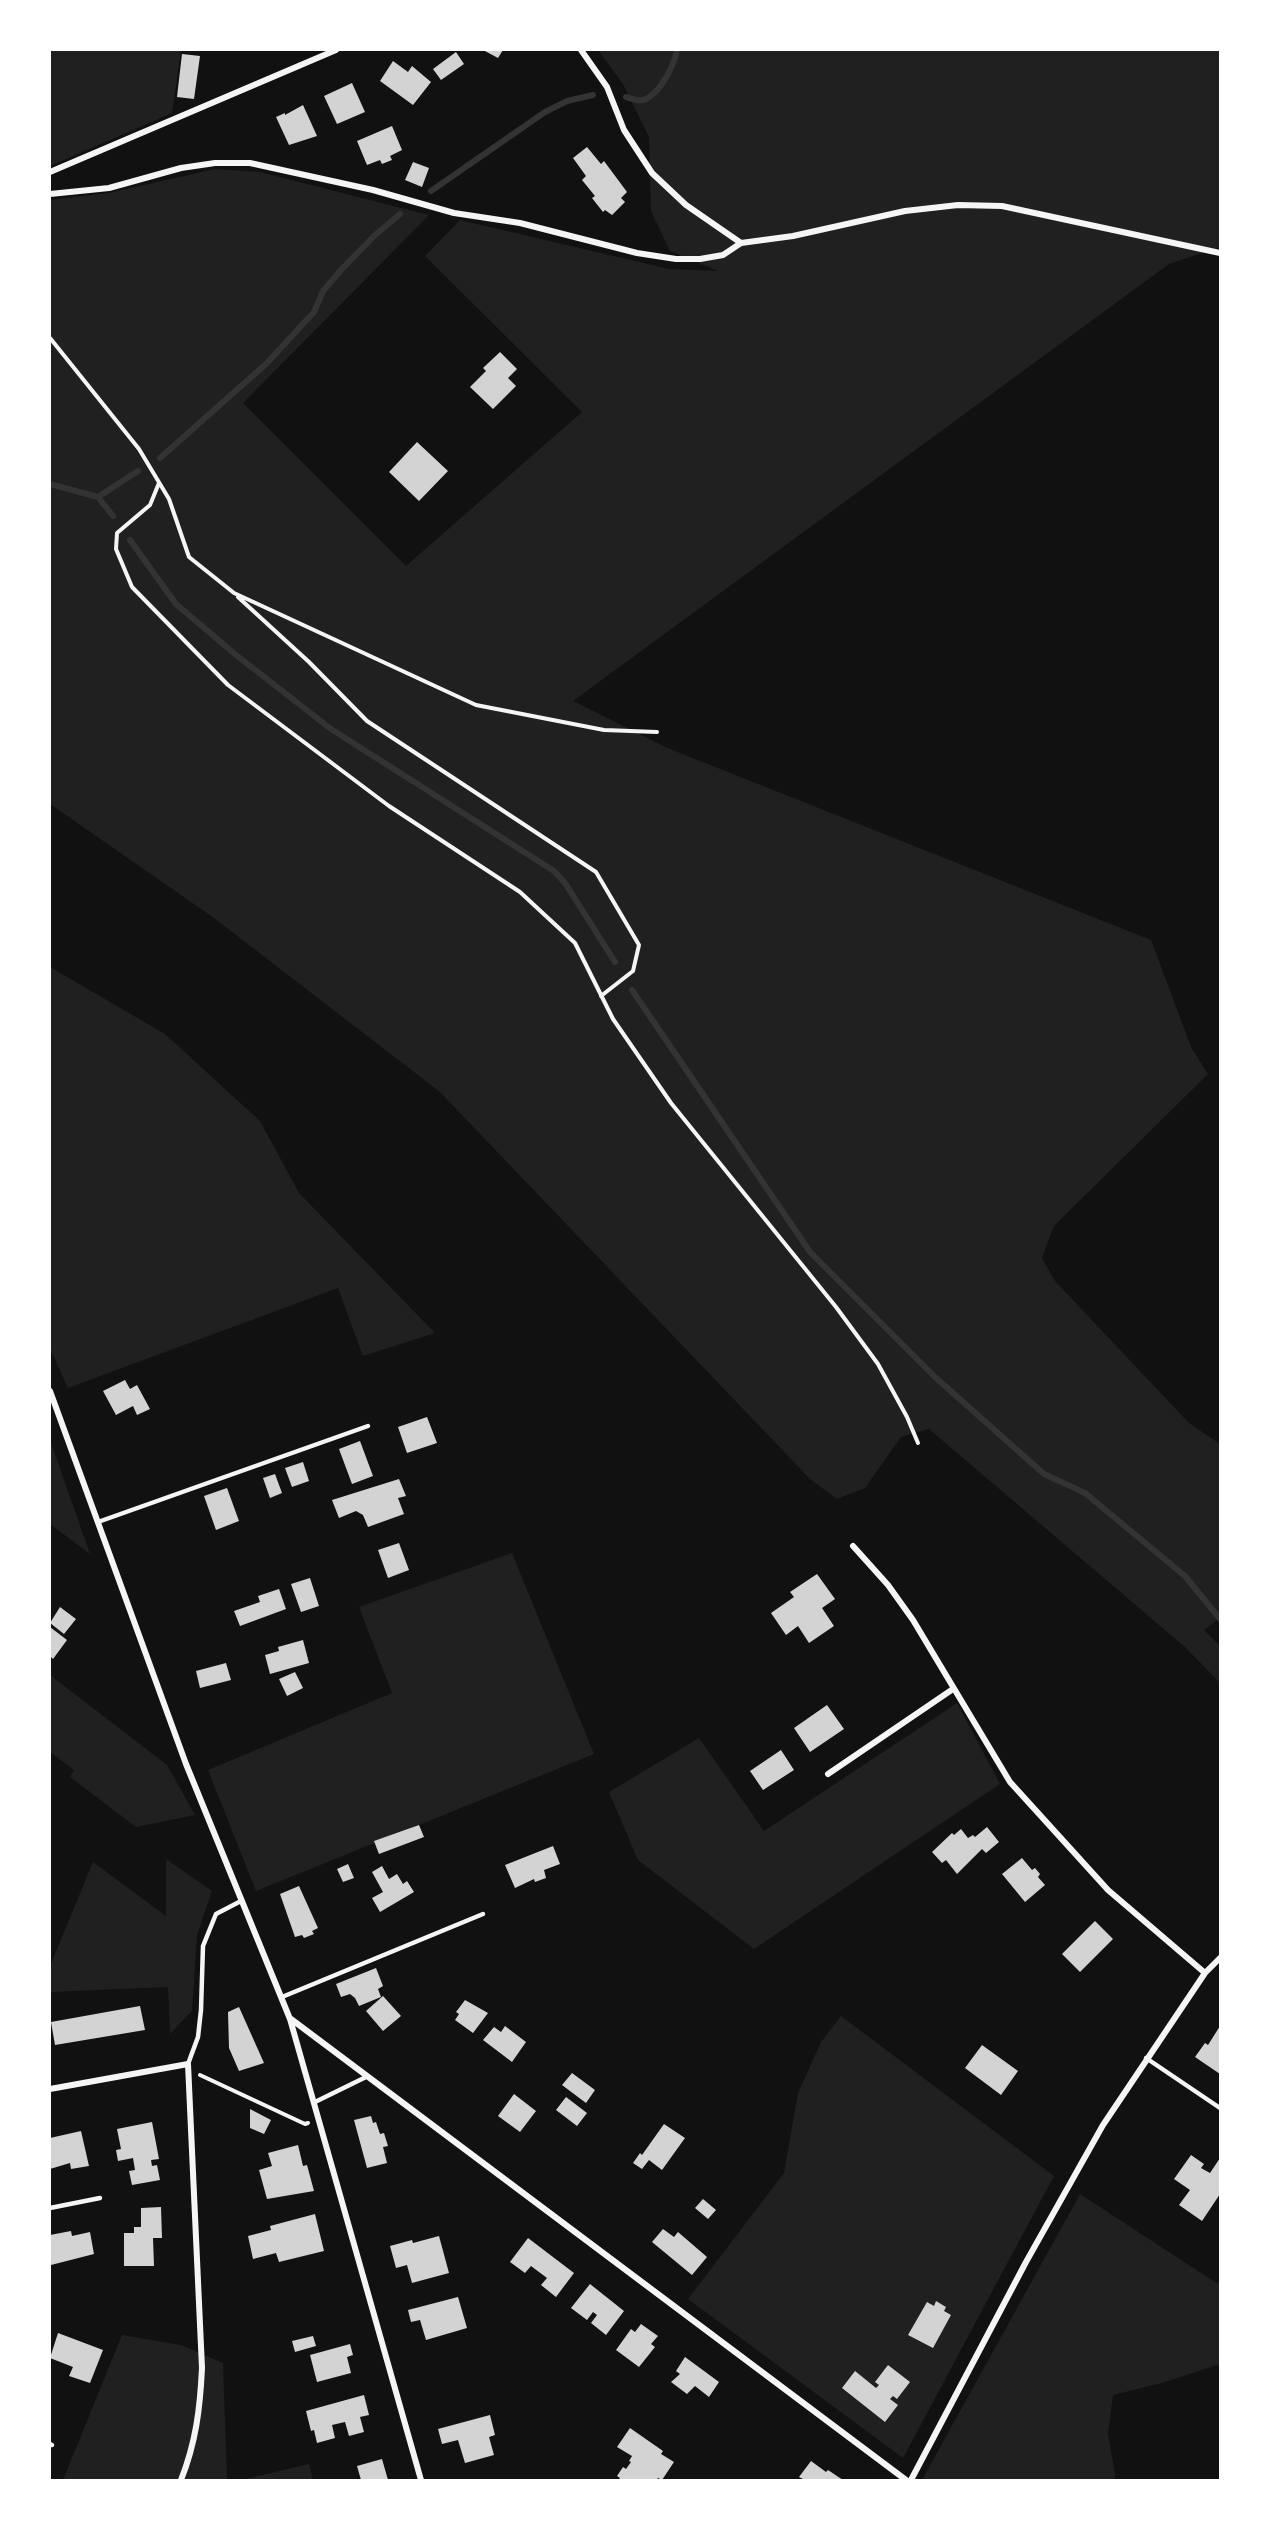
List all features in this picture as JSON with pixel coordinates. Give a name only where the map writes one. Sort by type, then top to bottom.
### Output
[{"type":"street","points":[[50,172],[336,50]]},
{"type":"street","points":[[581,50],[607,87],[624,130],[652,173],[686,205],[741,243]]},
{"type":"street","points":[[50,194],[109,188],[181,168],[215,163],[250,163],[373,190],[454,213],[520,223],[637,253],[676,259],[700,259],[723,255],[741,243],[794,236],[905,211],[958,205],[1002,206],[1221,252]]},
{"type":"street","points":[[50,1391],[186,1764],[290,2019],[422,2481]]},
{"type":"street","points":[[853,1546],[888,1586],[913,1620],[1010,1782],[1108,1890],[1205,1973]]},
{"type":"street","points":[[828,1774],[953,1689]]},
{"type":"street","points":[[911,2481],[1103,2125],[1205,1973],[1221,1958]]},
{"type":"street","points":[[290,2019],[906,2481]]},
{"type":"street","points":[[50,2089],[188,2067],[202,2368],[200,2417],[191,2454],[181,2481]]},
{"type":"lane","points":[[98,1522],[368,1426]]},
{"type":"lane","points":[[188,2067],[198,2037],[203,1946],[216,1914],[241,1901]]},
{"type":"lane","points":[[282,1997],[483,1914]]},
{"type":"lane","points":[[1146,2058],[1221,2108]]},
{"type":"lane","points":[[315,2102],[366,2077]]},
{"type":"lane","points":[[50,2208],[99,2198]]},
{"type":"path","points":[[50,338],[139,448],[169,499],[189,557],[234,593],[309,662],[367,721],[596,872],[639,945],[633,971],[601,996]]},
{"type":"path","points":[[159,483],[150,504],[117,533],[116,549],[132,587],[228,685],[389,806],[520,892],[574,944],[613,1019],[671,1103],[836,1307],[878,1364],[907,1417],[918,1443]]},
{"type":"path","points":[[234,593],[476,705],[604,730],[657,732]]},
{"type":"path","points":[[188,2067],[305,2124],[320,2121]]},
{"type":"shaded area","points":[[50,50],[181,50],[172,113],[50,166]]},
{"type":"shaded area","points":[[598,50],[1220,50],[1220,247],[1169,264],[573,701],[665,747],[1151,940],[1191,1047],[1208,1074],[1054,1226],[1042,1258],[1055,1281],[1189,1423],[1220,1444],[1220,1618],[1204,1630],[1220,1646],[1220,1683],[1186,1648],[929,1429],[901,1437],[865,1488],[837,1499],[810,1479],[440,1092],[214,918],[50,804],[50,200],[108,193],[215,169],[260,172],[429,215],[243,403],[406,566],[582,412],[425,256],[460,220],[669,269],[718,271],[670,251],[651,211],[649,137],[623,84]]},
{"type":"shaded area","points":[[50,967],[165,1034],[260,1121],[299,1193],[435,1333],[363,1356],[338,1288],[68,1388],[50,1349]]},
{"type":"shaded area","points":[[50,1440],[90,1554],[50,1524]]},
{"type":"shaded area","points":[[512,1553],[594,1754],[256,1891],[208,1770],[392,1693],[359,1607]]},
{"type":"shaded area","points":[[50,1675],[167,1765],[195,1815],[136,1827],[70,1777],[74,1770],[50,1752]]},
{"type":"shaded area","points":[[957,1703],[1000,1784],[754,1949],[638,1860],[609,1792],[699,1738],[764,1831]]},
{"type":"shaded area","points":[[166,1859],[212,1891],[197,1935],[192,2011],[170,2034],[168,1987],[50,1992],[50,1966],[93,1862],[166,1916]]},
{"type":"shaded area","points":[[841,2016],[1054,2176],[903,2458],[688,2299],[784,2173],[798,2093],[821,2042]]},
{"type":"shaded area","points":[[1080,2194],[1218,2284],[1220,2280],[1220,2364],[1162,2383],[1113,2395],[1108,2434],[1114,2480],[922,2480]]},
{"type":"shaded area","points":[[122,2335],[181,2345],[223,2363],[227,2480],[63,2480]]},
{"type":"shaded area","points":[[309,2464],[313,2480],[241,2480]]},
{"type":"building","points":[[483,50],[503,50],[498,58]]},
{"type":"building","points":[[456,52],[464,64],[441,80],[433,69]]},
{"type":"building","points":[[182,54],[200,56],[194,99],[177,97]]},
{"type":"building","points":[[393,61],[408,72],[412,66],[431,82],[413,105],[380,81]]},
{"type":"building","points":[[352,83],[365,112],[337,124],[324,96]]},
{"type":"building","points":[[303,105],[317,136],[289,145],[276,117],[285,113],[285,115]]},
{"type":"building","points":[[392,126],[402,150],[390,156],[392,160],[382,164],[380,160],[367,165],[357,141]]},
{"type":"building","points":[[587,147],[601,164],[604,161],[627,192],[621,198],[625,202],[612,215],[605,210],[603,212],[592,198],[595,196],[582,180],[586,176],[573,158]]},
{"type":"building","points":[[413,162],[429,168],[422,187],[405,180]]},
{"type":"building","points":[[500,352],[517,369],[508,378],[516,386],[493,409],[470,387],[486,371],[483,368]]},
{"type":"building","points":[[417,442],[448,471],[419,501],[389,472]]},
{"type":"building","points":[[125,1380],[130,1389],[137,1385],[150,1409],[137,1415],[133,1406],[116,1415],[103,1391]]},
{"type":"building","points":[[427,1417],[437,1443],[407,1453],[398,1427]]},
{"type":"building","points":[[360,1441],[373,1476],[352,1484],[339,1449]]},
{"type":"building","points":[[303,1462],[309,1481],[292,1487],[285,1468]]},
{"type":"building","points":[[275,1474],[282,1493],[270,1498],[263,1478]]},
{"type":"building","points":[[399,1479],[406,1496],[398,1498],[404,1514],[368,1527],[363,1515],[356,1511],[339,1518],[332,1500]]},
{"type":"building","points":[[227,1488],[239,1521],[216,1530],[204,1496]]},
{"type":"building","points":[[399,1543],[409,1570],[388,1578],[378,1550]]},
{"type":"building","points":[[817,1574],[835,1599],[822,1608],[834,1626],[809,1643],[798,1626],[786,1635],[771,1613],[794,1597],[790,1592]]},
{"type":"building","points":[[310,1578],[319,1606],[301,1612],[291,1584]]},
{"type":"building","points":[[279,1589],[286,1609],[240,1626],[234,1611],[260,1602],[258,1596]]},
{"type":"building","points":[[60,1607],[76,1619],[64,1634],[50,1623]]},
{"type":"building","points":[[50,1627],[67,1640],[53,1659],[50,1656]]},
{"type":"building","points":[[303,1640],[309,1663],[270,1674],[265,1655],[279,1651],[278,1647]]},
{"type":"building","points":[[226,1663],[231,1680],[200,1688],[196,1671]]},
{"type":"building","points":[[295,1672],[303,1688],[287,1696],[279,1679]]},
{"type":"building","points":[[827,1705],[844,1729],[810,1752],[794,1728]]},
{"type":"building","points":[[781,1750],[794,1770],[763,1790],[750,1771]]},
{"type":"building","points":[[419,1825],[424,1837],[379,1854],[374,1841]]},
{"type":"building","points":[[987,1827],[999,1842],[986,1853],[982,1849],[957,1874],[946,1860],[942,1863],[932,1852],[952,1833],[954,1835],[961,1829],[968,1838],[973,1835],[975,1837]]},
{"type":"building","points":[[553,1846],[560,1864],[544,1870],[546,1878],[535,1882],[534,1879],[515,1888],[505,1865]]},
{"type":"building","points":[[1022,1858],[1032,1870],[1035,1868],[1040,1874],[1038,1877],[1045,1885],[1025,1902],[1002,1874]]},
{"type":"building","points":[[348,1864],[354,1878],[343,1882],[337,1869]]},
{"type":"building","points":[[382,1866],[389,1879],[397,1874],[403,1884],[407,1881],[414,1892],[380,1912],[372,1898],[383,1892],[372,1872]]},
{"type":"building","points":[[299,1886],[318,1928],[312,1931],[314,1934],[304,1938],[302,1935],[295,1937],[280,1894]]},
{"type":"building","points":[[1095,1921],[1113,1939],[1080,1972],[1062,1954]]},
{"type":"building","points":[[376,1968],[383,1986],[378,1989],[381,1997],[359,2006],[350,1994],[341,1997],[336,1984]]},
{"type":"building","points":[[383,1996],[401,2016],[383,2031],[366,2011]]},
{"type":"building","points":[[465,2000],[488,2013],[473,2033],[455,2020],[459,2014],[456,2012]]},
{"type":"building","points":[[140,2006],[145,2030],[55,2045],[51,2022]]},
{"type":"building","points":[[239,2007],[264,2063],[239,2071],[229,2048],[228,2012]]},
{"type":"building","points":[[505,2026],[526,2042],[512,2062],[483,2040],[494,2027],[501,2032]]},
{"type":"building","points":[[1220,2026],[1220,2074],[1195,2057],[1205,2043],[1208,2045]]},
{"type":"building","points":[[982,2045],[1018,2071],[1001,2095],[965,2068]]},
{"type":"building","points":[[572,2073],[595,2090],[586,2103],[562,2085]]},
{"type":"building","points":[[514,2094],[536,2111],[520,2132],[498,2116]]},
{"type":"building","points":[[566,2097],[587,2113],[577,2126],[556,2110]]},
{"type":"building","points":[[250,2109],[271,2120],[264,2134],[250,2128]]},
{"type":"building","points":[[371,2116],[380,2134],[384,2133],[388,2146],[383,2147],[387,2163],[367,2168],[354,2120]]},
{"type":"building","points":[[152,2122],[159,2159],[151,2160],[152,2166],[157,2165],[160,2180],[132,2185],[129,2171],[135,2170],[133,2158],[118,2161],[116,2150],[121,2149],[117,2129]]},
{"type":"building","points":[[664,2124],[685,2138],[662,2170],[649,2160],[642,2169],[633,2163],[640,2153],[642,2155]]},
{"type":"building","points":[[81,2131],[89,2166],[71,2169],[70,2163],[50,2169],[50,2138]]},
{"type":"building","points":[[298,2145],[303,2166],[307,2165],[314,2191],[267,2199],[259,2170],[272,2166],[268,2153]]},
{"type":"building","points":[[1191,2155],[1204,2164],[1201,2168],[1210,2173],[1220,2158],[1220,2194],[1202,2221],[1179,2205],[1190,2190],[1174,2179]]},
{"type":"building","points":[[703,2199],[716,2210],[708,2219],[695,2208]]},
{"type":"building","points":[[161,2207],[162,2238],[153,2238],[154,2266],[124,2266],[124,2233],[134,2233],[134,2227],[141,2227],[141,2208]]},
{"type":"building","points":[[315,2214],[324,2251],[279,2262],[276,2253],[253,2259],[248,2236],[271,2230],[270,2226]]},
{"type":"building","points":[[663,2229],[674,2237],[678,2232],[707,2257],[692,2275],[652,2242]]},
{"type":"building","points":[[71,2231],[72,2236],[90,2232],[94,2254],[51,2265],[50,2235]]},
{"type":"building","points":[[439,2236],[449,2273],[412,2283],[407,2265],[396,2268],[390,2246]]},
{"type":"building","points":[[528,2238],[574,2273],[556,2297],[541,2285],[547,2278],[531,2266],[525,2273],[510,2262]]},
{"type":"building","points":[[590,2284],[624,2311],[606,2335],[591,2323],[597,2315],[593,2312],[587,2320],[571,2308]]},
{"type":"building","points":[[458,2297],[467,2328],[426,2340],[420,2320],[411,2322],[408,2310]]},
{"type":"building","points":[[936,2301],[946,2307],[944,2311],[951,2315],[933,2348],[908,2335],[927,2302],[934,2306]]},
{"type":"building","points":[[641,2324],[658,2336],[651,2344],[655,2347],[639,2367],[616,2350],[631,2329],[635,2332]]},
{"type":"building","points":[[58,2333],[103,2350],[90,2383],[69,2376],[73,2367],[50,2358]]},
{"type":"building","points":[[313,2336],[316,2346],[295,2352],[292,2341]]},
{"type":"building","points":[[350,2344],[353,2355],[347,2357],[351,2373],[317,2382],[310,2355]]},
{"type":"building","points":[[685,2357],[719,2382],[709,2397],[695,2386],[687,2394],[671,2382],[680,2374],[676,2371]]},
{"type":"building","points":[[888,2365],[910,2382],[897,2399],[893,2396],[890,2399],[898,2405],[885,2422],[842,2388],[855,2371],[876,2388],[879,2385],[875,2382]]},
{"type":"building","points":[[364,2395],[369,2415],[360,2417],[364,2432],[349,2436],[345,2422],[332,2425],[335,2438],[317,2443],[306,2411]]},
{"type":"building","points":[[490,2415],[495,2435],[489,2437],[494,2455],[465,2463],[458,2440],[442,2444],[438,2429]]},
{"type":"building","points":[[630,2428],[663,2451],[661,2454],[674,2462],[662,2480],[658,2478],[656,2480],[618,2480],[620,2478],[617,2476],[623,2467],[626,2469],[631,2462],[629,2461],[632,2456],[617,2447]]},
{"type":"building","points":[[382,2459],[388,2480],[361,2480],[357,2466]]},
{"type":"building","points":[[811,2461],[826,2472],[828,2470],[843,2480],[805,2480],[799,2477]]},
{"type":"waterway","points":[[626,97],[641,100],[652,96],[666,78],[677,50]]},
{"type":"waterway","points":[[431,191],[545,112],[567,101],[593,95]]},
{"type":"waterway","points":[[160,458],[267,363],[314,312],[323,291],[341,270],[374,236],[400,214]]},
{"type":"waterway","points":[[50,484],[98,497],[138,471]]},
{"type":"waterway","points":[[98,497],[113,516]]},
{"type":"waterway","points":[[130,540],[176,604],[236,655],[331,729],[554,871],[565,883],[615,962]]},
{"type":"waterway","points":[[632,990],[810,1252],[935,1377],[1044,1474],[1085,1493],[1185,1576],[1220,1619]]}]
